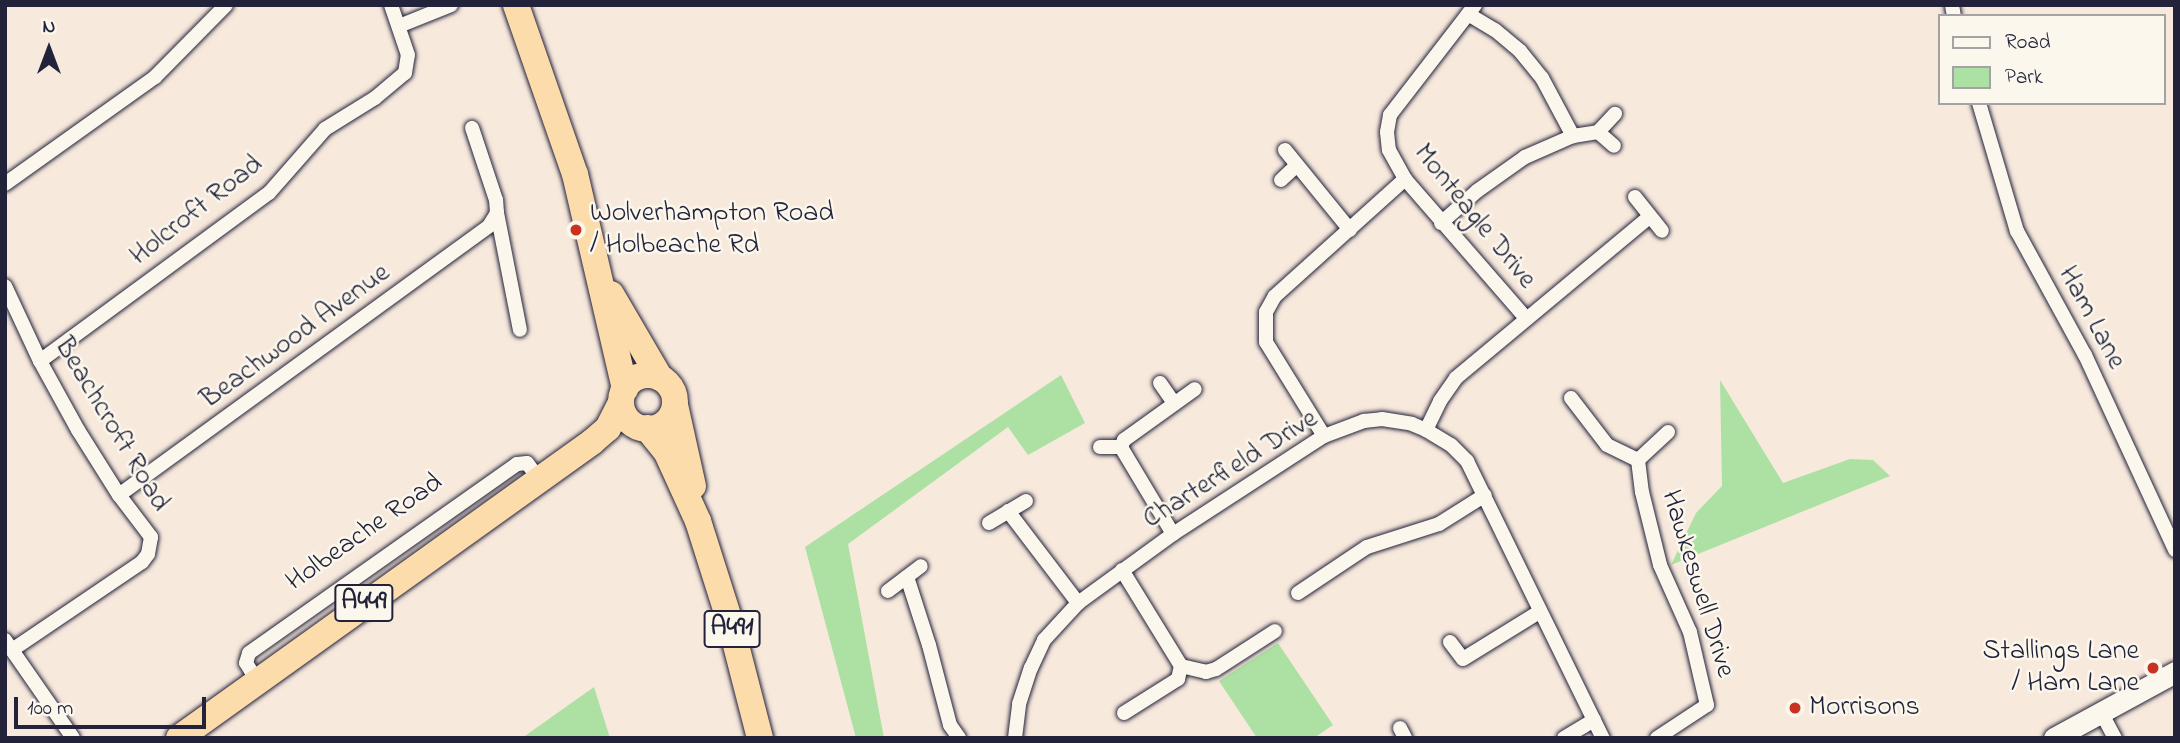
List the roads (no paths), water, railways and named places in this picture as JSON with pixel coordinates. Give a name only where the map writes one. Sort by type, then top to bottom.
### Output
[{"type":"highway","points":[[516,5],[575,174],[598,271],[627,418],[646,428],[662,425],[675,405],[674,394],[660,377],[598,271]]},
{"type":"highway","points":[[623,396],[640,376],[660,377]]},
{"type":"highway","name":"Holbeache Road","points":[[179,738],[466,530],[546,476],[608,428],[623,396]]},
{"type":"highway","name":"A491","points":[[675,405],[698,521],[730,622],[761,738]]},
{"type":"highway","name":"Holbeache Road","points":[[546,476],[646,428]]},
{"type":"highway","name":"A491","points":[[646,428],[667,453],[698,521]]},
{"type":"main road","points":[[2054,738],[2175,672]]},
{"type":"street","points":[[5,184],[155,77],[226,5]]},
{"type":"street","points":[[391,5],[399,26],[451,5]]},
{"type":"street","points":[[1471,10],[1520,51],[1542,78],[1573,136]]},
{"type":"street","name":"Monteagle Drive","points":[[1471,10],[1390,115],[1387,125],[1390,150],[1405,179],[1526,318]]},
{"type":"street","name":"Holcroft Road","points":[[40,361],[269,193],[325,129],[395,84],[405,74],[408,55],[399,26]]},
{"type":"street","name":"Ham Lane","points":[[1980,105],[2017,231],[2085,355],[2175,550]]},
{"type":"street","points":[[1441,223],[1477,191],[1525,156],[1573,136],[1598,132],[1615,114]]},
{"type":"street","points":[[472,128],[496,200],[520,330]]},
{"type":"street","points":[[1598,132],[1614,146]]},
{"type":"street","points":[[1285,150],[1350,230]]},
{"type":"street","points":[[1281,180],[1296,166]]},
{"type":"street","points":[[1324,436],[1266,342],[1265,324],[1275,296],[1405,179]]},
{"type":"street","points":[[1636,197],[1662,232]]},
{"type":"street","name":"Beachwood Avenue","points":[[119,495],[489,226],[497,213]]},
{"type":"street","points":[[1426,430],[1440,401],[1456,378],[1649,216]]},
{"type":"street","name":"Beachcroft Road","points":[[5,286],[40,361],[119,495],[151,537],[148,554],[142,562],[9,645]]},
{"type":"street","points":[[1160,383],[1174,403]]},
{"type":"street","points":[[1121,447],[1124,440],[1195,389]]},
{"type":"street","name":"Hawkeswell Drive","points":[[1571,398],[1607,445],[1638,460]]},
{"type":"street","name":"Charterfield Drive","points":[[1015,738],[1019,704],[1044,640],[1078,603],[1172,534],[1324,436],[1364,421],[1382,419],[1412,424],[1426,430],[1451,445],[1467,461],[1603,738]]},
{"type":"street","name":"Hawkeswell Drive","points":[[1638,460],[1668,432]]},
{"type":"street","points":[[1100,447],[1121,447]]},
{"type":"street","points":[[1121,447],[1172,534]]},
{"type":"street","name":"Hawkeswell Drive","points":[[1638,460],[1642,492],[1660,565],[1690,632],[1707,705],[1657,738]]},
{"type":"street","points":[[1298,593],[1367,547],[1439,524],[1485,495]]},
{"type":"street","points":[[989,523],[1027,500]]},
{"type":"street","points":[[1008,511],[1078,603]]},
{"type":"street","points":[[888,591],[921,566]]},
{"type":"street","points":[[1122,570],[1181,666],[1178,680],[1124,713]]},
{"type":"street","points":[[907,577],[929,645],[950,725],[959,738]]},
{"type":"street","points":[[1450,642],[1463,659],[1539,612]]},
{"type":"street","points":[[1181,666],[1206,672],[1275,631]]},
{"type":"street","points":[[9,645],[73,738]]},
{"type":"street","points":[[2101,712],[2115,738]]},
{"type":"street","points":[[1564,738],[1594,720]]},
{"type":"place","name":"Wolverhampton Road / Holbeache Rd","points":[[576,230]]},
{"type":"place","name":"Stallings Lane / Ham Lane","points":[[2153,668]]},
{"type":"place","name":"Morrisons","points":[[1795,708]]}]
